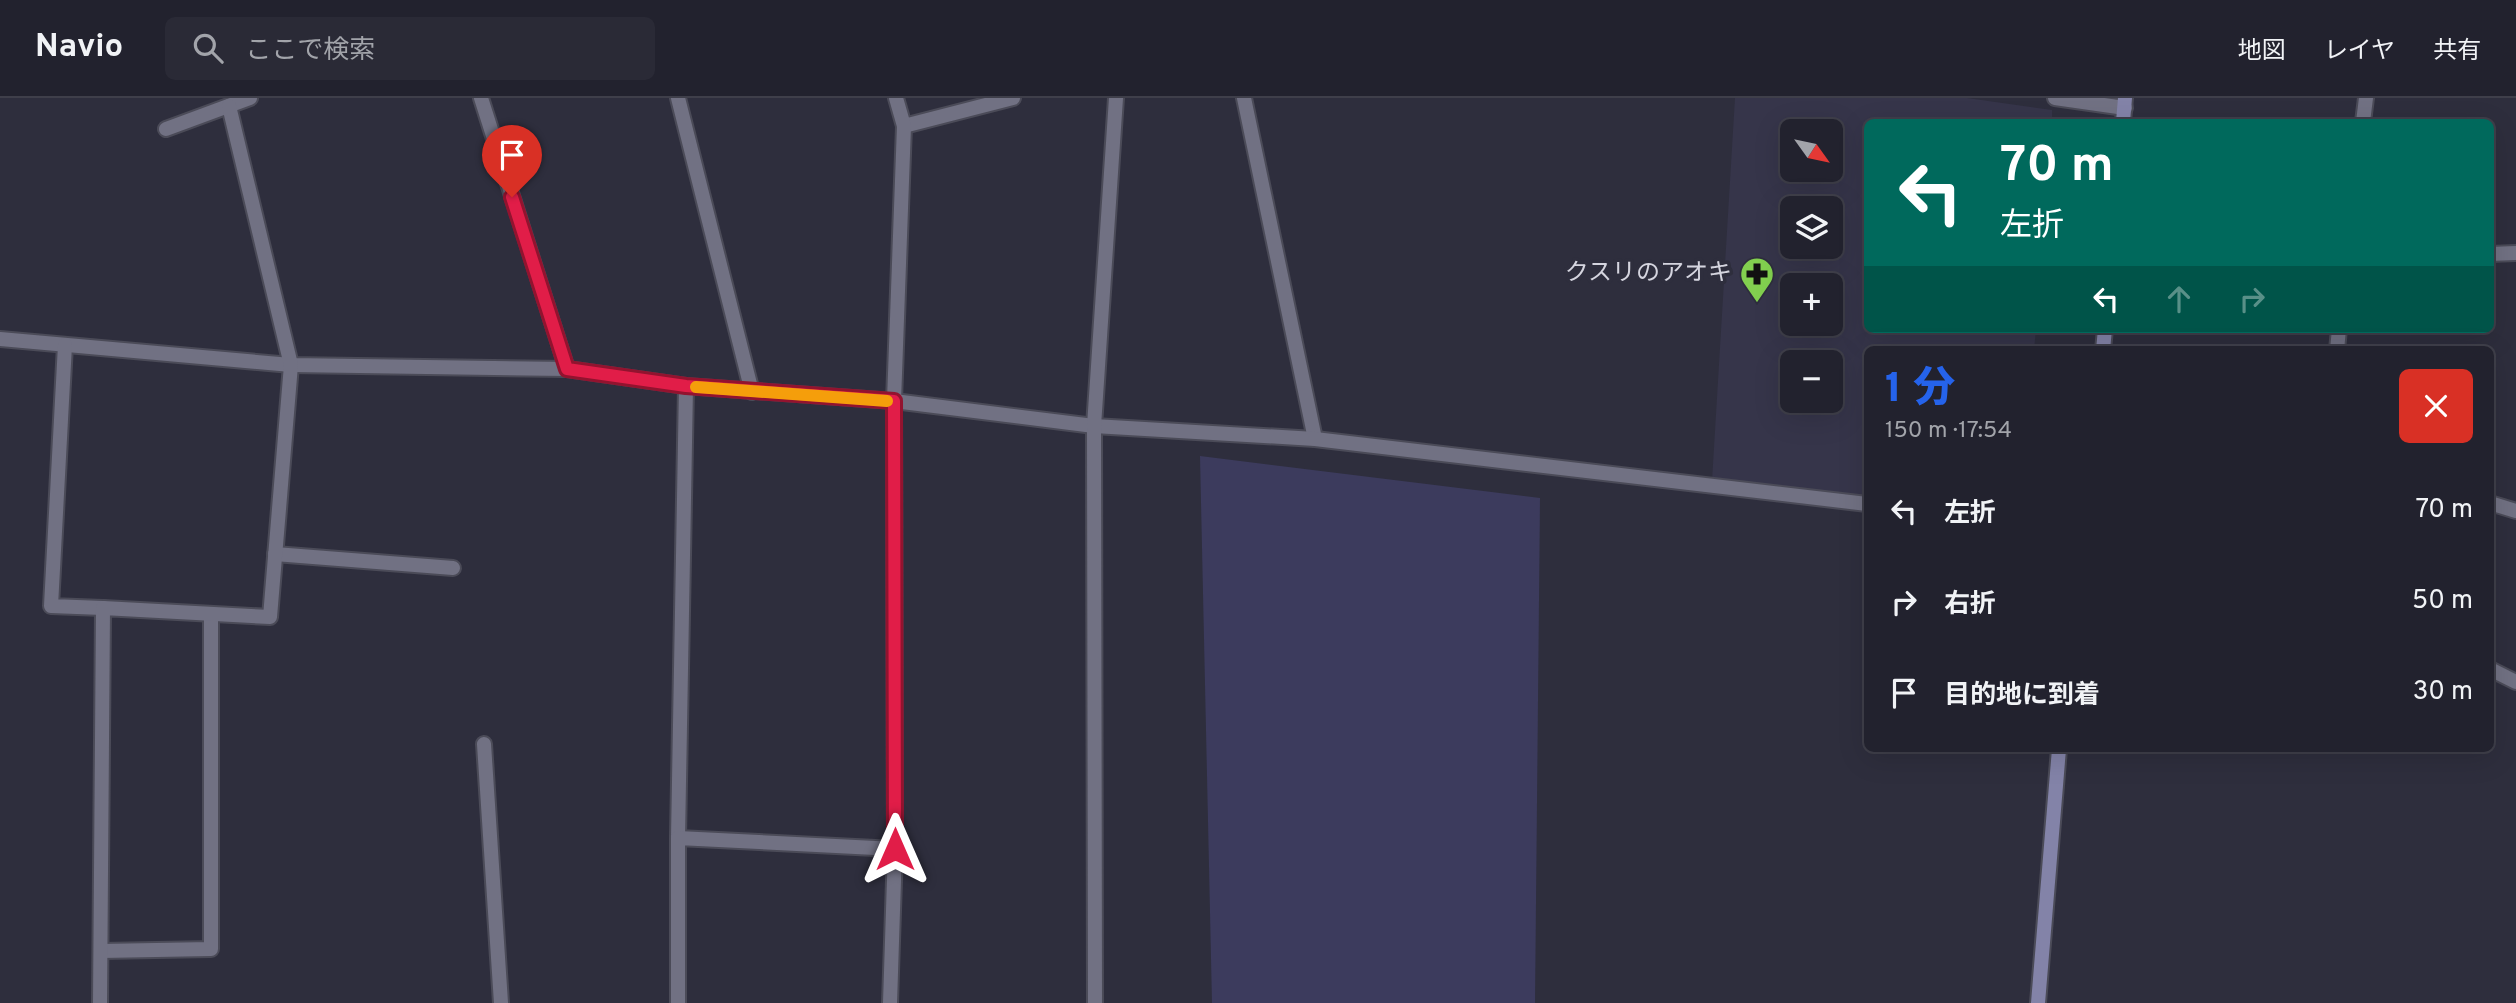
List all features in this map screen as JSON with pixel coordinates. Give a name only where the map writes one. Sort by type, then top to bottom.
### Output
[{"type":"street","points":[[166,129],[250,98]]},
{"type":"street","points":[[481,98],[567,369]]},
{"type":"street","points":[[678,98],[752,392]]},
{"type":"street","points":[[890,1003],[895,849],[894,401],[904,126],[896,98]]},
{"type":"street","points":[[904,126],[1013,98]]},
{"type":"street","points":[[1095,1003],[1094,426],[1116,98]]},
{"type":"street","points":[[1244,98],[1315,439]]},
{"type":"street","points":[[2055,98],[2124,110]]},
{"type":"street","points":[[2362,119],[2365,98]]},
{"type":"street","points":[[65,345],[51,606],[270,617],[291,365],[229,106]]},
{"type":"street","points":[[2494,254],[2516,253]]},
{"type":"street","points":[[0,339],[291,365],[567,369],[686,386],[894,401],[1094,426],[1315,439],[1864,504]]},
{"type":"street","points":[[678,1003],[678,838],[686,386]]},
{"type":"street","points":[[2494,504],[2516,511]]},
{"type":"street","points":[[275,554],[453,568]]},
{"type":"street","points":[[100,1003],[103,608]]},
{"type":"street","points":[[101,951],[211,949],[211,614]]},
{"type":"street","points":[[2494,671],[2516,681]]},
{"type":"street","points":[[484,744],[501,1003]]},
{"type":"street","points":[[2038,1003],[2059,752]]},
{"type":"street","points":[[678,838],[895,849]]},
{"type":"shaded area","name":"クスリのアオキ","points":[[1735,98],[1967,98],[2052,110],[2052,119],[1864,119],[1864,333],[2036,333],[2034,346],[1864,346],[1864,497],[1712,481]]},
{"type":"shaded area","points":[[1200,456],[1540,498],[1535,1003],[1212,1003]]},
{"type":"slow traffic","points":[[696,387],[887,401]]},
{"type":"place","name":"クスリのアオキ","points":[[1757,304]]},
{"type":"route","points":[[512,197],[567,369],[686,386],[894,401],[895,849]]}]
